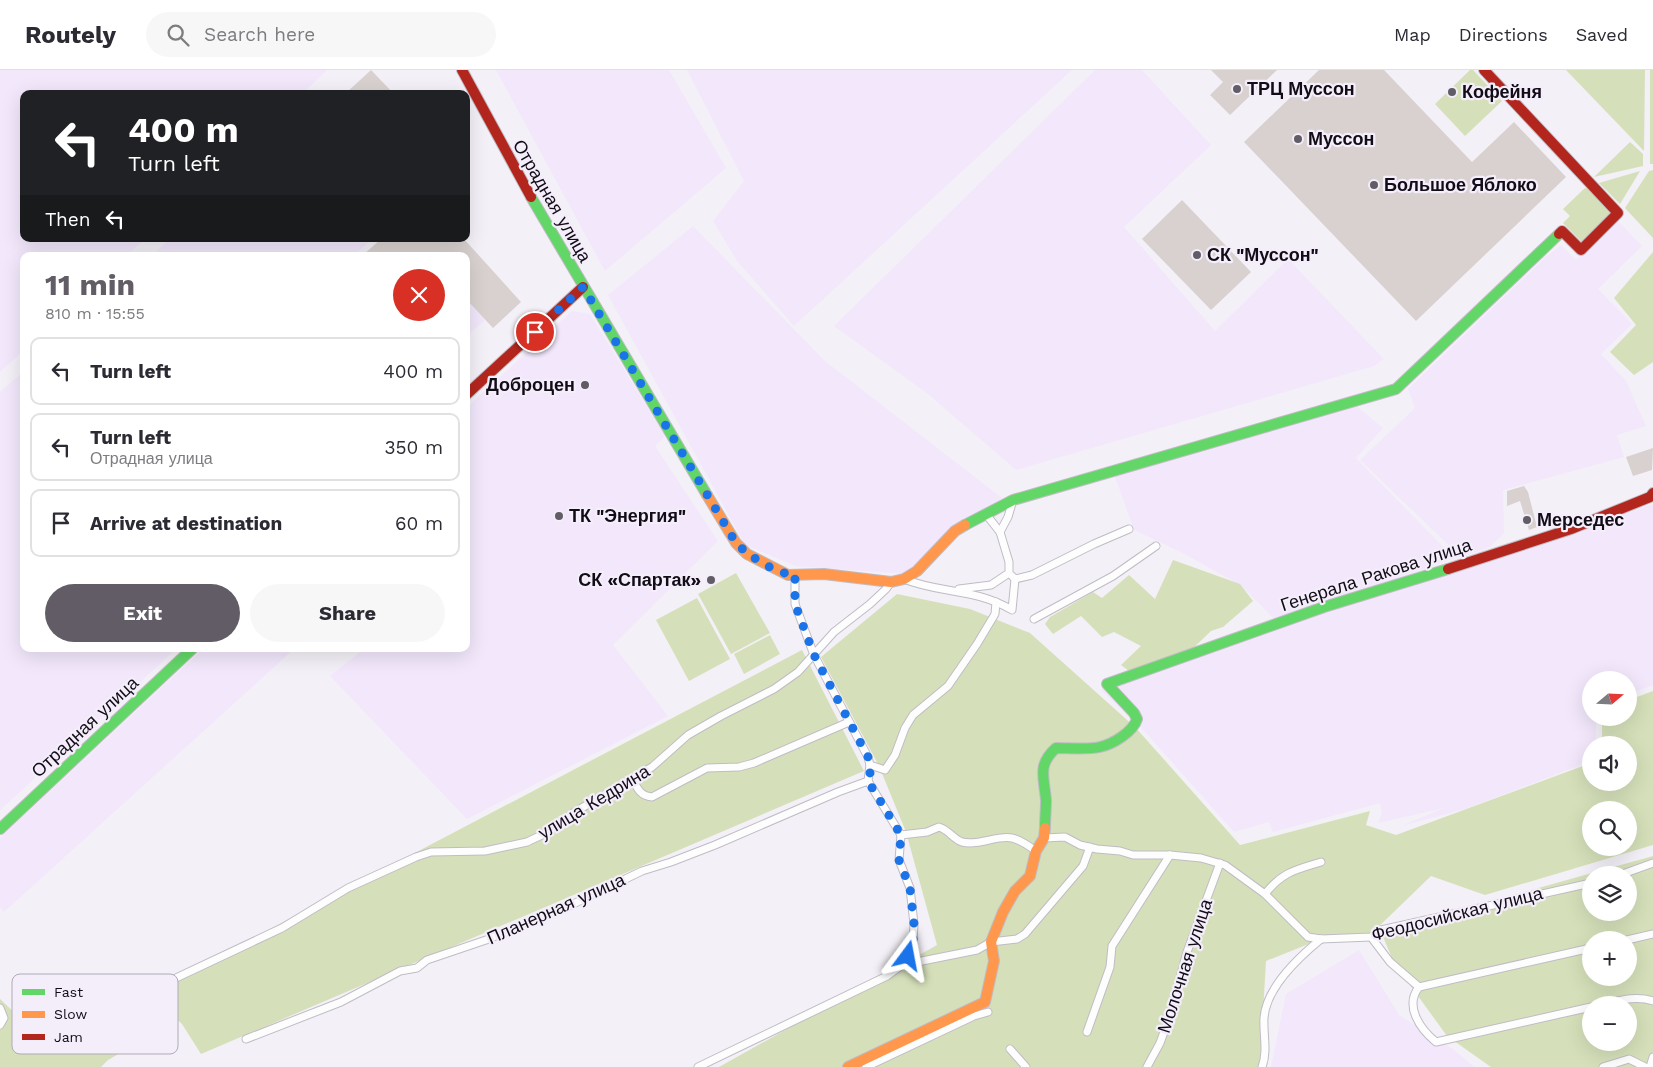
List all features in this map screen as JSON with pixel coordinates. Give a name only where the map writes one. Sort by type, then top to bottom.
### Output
[{"type":"street","name":"Отрадная улица","points":[[462,70],[514,167],[583,287],[470,390]]},
{"type":"street","points":[[583,287],[736,543],[747,554],[788,575],[824,574],[891,582],[904,579],[917,572],[956,531],[985,513],[1013,500],[1396,389],[1562,231],[1581,250],[1618,212],[1484,70]]},
{"type":"street","name":"Генерала Ракова улица","points":[[1044,838],[1046,800],[1042,770],[1044,762],[1051,751],[1062,747],[1100,747],[1121,737],[1135,725],[1137,719],[1134,713],[1107,684],[1325,607],[1466,564],[1571,529],[1623,509],[1653,493]]},
{"type":"street","points":[[1000,532],[1008,517],[1013,500]]},
{"type":"street","points":[[985,513],[1000,532],[1009,562],[1009,573],[1015,579]]},
{"type":"street","points":[[1015,579],[1032,575],[1094,544],[1130,529]]},
{"type":"street","points":[[1034,619],[1113,576],[1156,546]]},
{"type":"street","points":[[952,590],[991,585],[1009,573]]},
{"type":"street","points":[[795,574],[795,604],[814,655],[870,765],[868,781],[901,835],[899,860],[910,888],[914,924],[913,942],[908,956],[912,964]]},
{"type":"street","points":[[904,579],[921,586],[979,595],[1012,610],[1015,579]]},
{"type":"street","name":"улица Кедрина","points":[[178,977],[282,928],[356,884],[431,852],[484,851],[527,842],[546,833],[573,813],[652,767],[688,736],[721,716],[774,689],[798,672],[834,632],[870,604],[891,582]]},
{"type":"street","points":[[870,765],[885,770],[895,755],[905,728],[913,715],[948,686],[995,614],[996,602]]},
{"type":"street","name":"Отрадная улица","points":[[0,829],[189,652]]},
{"type":"street","points":[[632,778],[644,796],[652,797],[707,768],[739,767],[754,763],[849,722]]},
{"type":"street","name":"Планерная улица","points":[[246,1039],[342,1002],[400,971],[417,968],[427,960],[486,940],[569,906],[642,871],[715,845],[868,781]]},
{"type":"street","points":[[901,835],[927,832],[939,827],[961,841],[987,842],[1003,837],[1012,838],[1036,851]]},
{"type":"street","points":[[848,1067],[985,1002],[994,961],[991,942],[1011,898],[1030,876],[1036,851],[1044,838],[1065,837],[1090,848],[1120,851],[1133,855],[1170,855],[1201,858],[1220,863],[1265,894],[1308,937],[1322,939]]},
{"type":"street","points":[[698,1067],[887,976],[902,965],[977,950],[991,942],[1017,939],[1025,934],[1083,866],[1090,848]]},
{"type":"street","points":[[1087,1032],[1110,966],[1112,946],[1170,855]]},
{"type":"street","points":[[1265,894],[1277,879],[1296,870],[1321,862]]},
{"type":"street","name":"Молочная улица","points":[[1147,1067],[1160,1043],[1170,1018],[1187,952],[1220,863]]},
{"type":"street","points":[[1637,869],[1653,864]]},
{"type":"street","name":"Феодосийская улица","points":[[1322,939],[1371,937],[1381,930],[1582,885]]},
{"type":"street","points":[[1637,938],[1653,934]]},
{"type":"street","points":[[1371,937],[1390,962],[1419,987]]},
{"type":"street","points":[[1262,1067],[1265,1059],[1264,1016],[1272,990],[1308,950],[1322,939]]},
{"type":"street","points":[[1582,950],[1419,987],[1415,992],[1412,1004],[1416,1016],[1428,1035],[1436,1042],[1582,1009]]},
{"type":"street","points":[[1637,998],[1653,1001]]},
{"type":"street","points":[[0,1008],[4,1018],[0,1026]]},
{"type":"street","points":[[866,1067],[974,1016],[988,1012]]},
{"type":"street","points":[[1010,1049],[1026,1067]]},
{"type":"street","points":[[1650,1067],[1653,1057]]},
{"type":"street","points":[[1603,1067],[1629,1059],[1645,1067]]},
{"type":"shaded area","points":[[0,70],[327,70],[306,90],[20,90],[20,242],[142,242],[130,252],[20,252],[20,354],[0,372]]},
{"type":"shaded area","points":[[496,70],[669,70],[726,168],[605,271]]},
{"type":"shaded area","points":[[687,70],[1072,70],[794,326],[737,261],[713,221],[744,181]]},
{"type":"shaded area","points":[[1095,70],[1142,70],[1211,145],[1124,227],[1215,331],[1288,259],[1384,359],[1374,366],[1016,470],[928,394],[834,326]]},
{"type":"shaded area","points":[[1617,220],[1642,246],[1598,289],[1632,324],[1601,354],[1626,381],[1646,426],[1617,435],[1624,457],[1503,490],[1504,533],[1490,547],[1461,557],[1360,460],[1415,408],[1408,389],[1547,256],[1561,245],[1576,260]]},
{"type":"shaded area","points":[[693,226],[825,361],[1002,498],[955,524],[906,574],[796,566],[745,545],[608,295]]},
{"type":"shaded area","points":[[167,242],[369,242],[357,252],[155,252]]},
{"type":"shaded area","points":[[470,303],[485,320],[470,333]]},
{"type":"shaded area","points":[[572,311],[590,314],[665,436],[655,446],[718,541],[613,645],[668,716],[467,819],[330,676],[360,652],[470,652],[470,404]]},
{"type":"shaded area","points":[[20,374],[20,652],[173,652],[0,810],[0,392]]},
{"type":"shaded area","points":[[1355,405],[1383,428],[1356,458],[1454,558],[1276,621],[1242,586],[1183,553],[1134,530],[1114,474]]},
{"type":"shaded area","points":[[1653,504],[1653,685],[1638,691],[1638,671],[1582,671],[1582,726],[1596,726],[1596,736],[1582,736],[1582,764],[1465,809],[1401,826],[1444,808],[1378,823],[1382,812],[1380,803],[1273,832],[1269,822],[1234,832],[1147,734],[1101,690],[1114,683],[1314,612],[1519,551]]},
{"type":"shaded area","points":[[200,652],[291,652],[4,912],[0,907],[0,838]]},
{"type":"shaded area","points":[[1359,950],[1399,1015],[1454,1050],[1474,1067],[1271,1067],[1286,994]]},
{"type":"green space","points":[[1470,70],[1473,70],[1502,101],[1465,136],[1435,104]]},
{"type":"green space","points":[[1566,70],[1645,70],[1644,151]]},
{"type":"green space","points":[[1650,70],[1653,70],[1653,164],[1650,164]]},
{"type":"green space","points":[[1630,142],[1643,154],[1643,166],[1594,177]]},
{"type":"green space","points":[[1653,170],[1653,238],[1625,208],[1649,171]]},
{"type":"green space","points":[[1640,171],[1620,204],[1599,183]]},
{"type":"green space","points":[[1585,188],[1593,190],[1611,208],[1610,216],[1583,243],[1563,223],[1570,216],[1563,209]]},
{"type":"green space","points":[[1653,252],[1653,362],[1634,375],[1610,352],[1636,325],[1614,298]]},
{"type":"green space","points":[[1173,560],[1240,584],[1253,601],[1223,627],[1211,631],[1186,655],[1133,674],[1121,665],[1141,646],[1114,632],[1102,637],[1081,616],[1053,634],[1045,624],[1050,617],[1093,592],[1102,598],[1129,575],[1155,599]]},
{"type":"green space","points":[[736,573],[770,633],[731,654],[698,594]]},
{"type":"green space","points":[[897,594],[970,609],[1030,633],[1136,728],[1240,845],[1370,811],[1366,825],[1396,835],[1582,766],[1582,791],[1637,791],[1637,736],[1602,736],[1602,726],[1638,726],[1638,697],[1653,691],[1653,845],[1637,850],[1637,801],[1582,801],[1582,856],[1616,856],[1485,895],[1431,876],[1371,934],[1321,939],[1266,961],[1260,1065],[1258,1067],[719,1067],[937,945],[906,832],[879,766],[821,657]]},
{"type":"green space","points":[[697,598],[730,659],[689,681],[656,620]]},
{"type":"green space","points":[[770,635],[780,654],[744,674],[734,654]]},
{"type":"green space","points":[[802,650],[864,771],[201,1054],[178,1020],[178,977]]},
{"type":"green space","points":[[1653,856],[1653,1067],[1491,1067],[1447,1036],[1394,963],[1381,932],[1582,876],[1582,921],[1637,921],[1637,866],[1617,866]]},
{"type":"green space","points":[[0,999],[12,1010],[12,1054],[118,1054],[101,1067],[0,1067]]},
{"type":"building","points":[[371,70],[390,90],[349,90]]},
{"type":"building","name":"ТРЦ Муссон","points":[[1211,70],[1277,70],[1230,115],[1210,95],[1223,82]]},
{"type":"building","name":"Муссон","points":[[1319,70],[1384,70],[1472,162],[1514,122],[1566,177],[1416,321],[1244,142]]},
{"type":"building","name":"СК \"Муссон\"","points":[[1182,200],[1251,272],[1211,310],[1142,239]]},
{"type":"building","points":[[378,242],[467,242],[521,302],[493,328],[470,303],[470,252],[366,252]]},
{"type":"building","points":[[1653,448],[1652,470],[1633,476],[1626,457]]},
{"type":"building","points":[[1524,486],[1528,492],[1537,527],[1529,530],[1520,501],[1507,506],[1507,491]]},
{"type":"traffic: fast","points":[[531,197],[707,495]]},
{"type":"traffic: fast","points":[[965,525],[1013,500],[1396,389],[1559,234]]},
{"type":"traffic: fast","points":[[1045,828],[1046,800],[1043,772],[1046,760],[1050,754],[1056,748],[1100,747],[1127,733],[1135,724],[1137,719],[1134,713],[1107,684],[1324,607],[1448,569]]},
{"type":"traffic: fast","points":[[0,829],[189,652]]},
{"type":"traffic: slow","points":[[707,495],[736,543],[747,554],[788,575],[824,574],[891,582],[904,579],[917,571],[955,531],[965,525]]},
{"type":"traffic: slow","points":[[848,1067],[985,1002],[994,961],[991,942],[1003,912],[1015,891],[1030,876],[1036,851],[1044,838],[1045,828]]},
{"type":"traffic: jam","points":[[462,70],[531,197]]},
{"type":"traffic: jam","points":[[1484,70],[1618,213],[1581,250],[1562,231],[1559,234]]},
{"type":"traffic: jam","points":[[470,391],[583,287]]},
{"type":"traffic: jam","points":[[1448,569],[1571,529],[1650,497],[1653,493]]},
{"type":"place","name":"ТРЦ Муссон","points":[[1237,89]]},
{"type":"place","name":"Кофейня","points":[[1452,92]]},
{"type":"place","name":"Муссон","points":[[1298,139]]},
{"type":"place","name":"Большое Яблоко","points":[[1374,185]]},
{"type":"place","name":"СК \"Муссон\"","points":[[1197,255]]},
{"type":"place","name":"Доброцен","points":[[585,385]]},
{"type":"place","name":"ТК \"Энергия\"","points":[[559,516]]},
{"type":"place","name":"Мерседес","points":[[1527,520]]},
{"type":"place","name":"СК «Спартак»","points":[[711,580]]},
{"type":"route","points":[[535,332],[583,287],[736,543],[747,554],[760,561],[788,575],[795,574],[795,604],[814,655],[868,757],[870,773],[868,781],[901,835],[899,860],[910,888],[914,924],[913,942],[908,956]]}]
